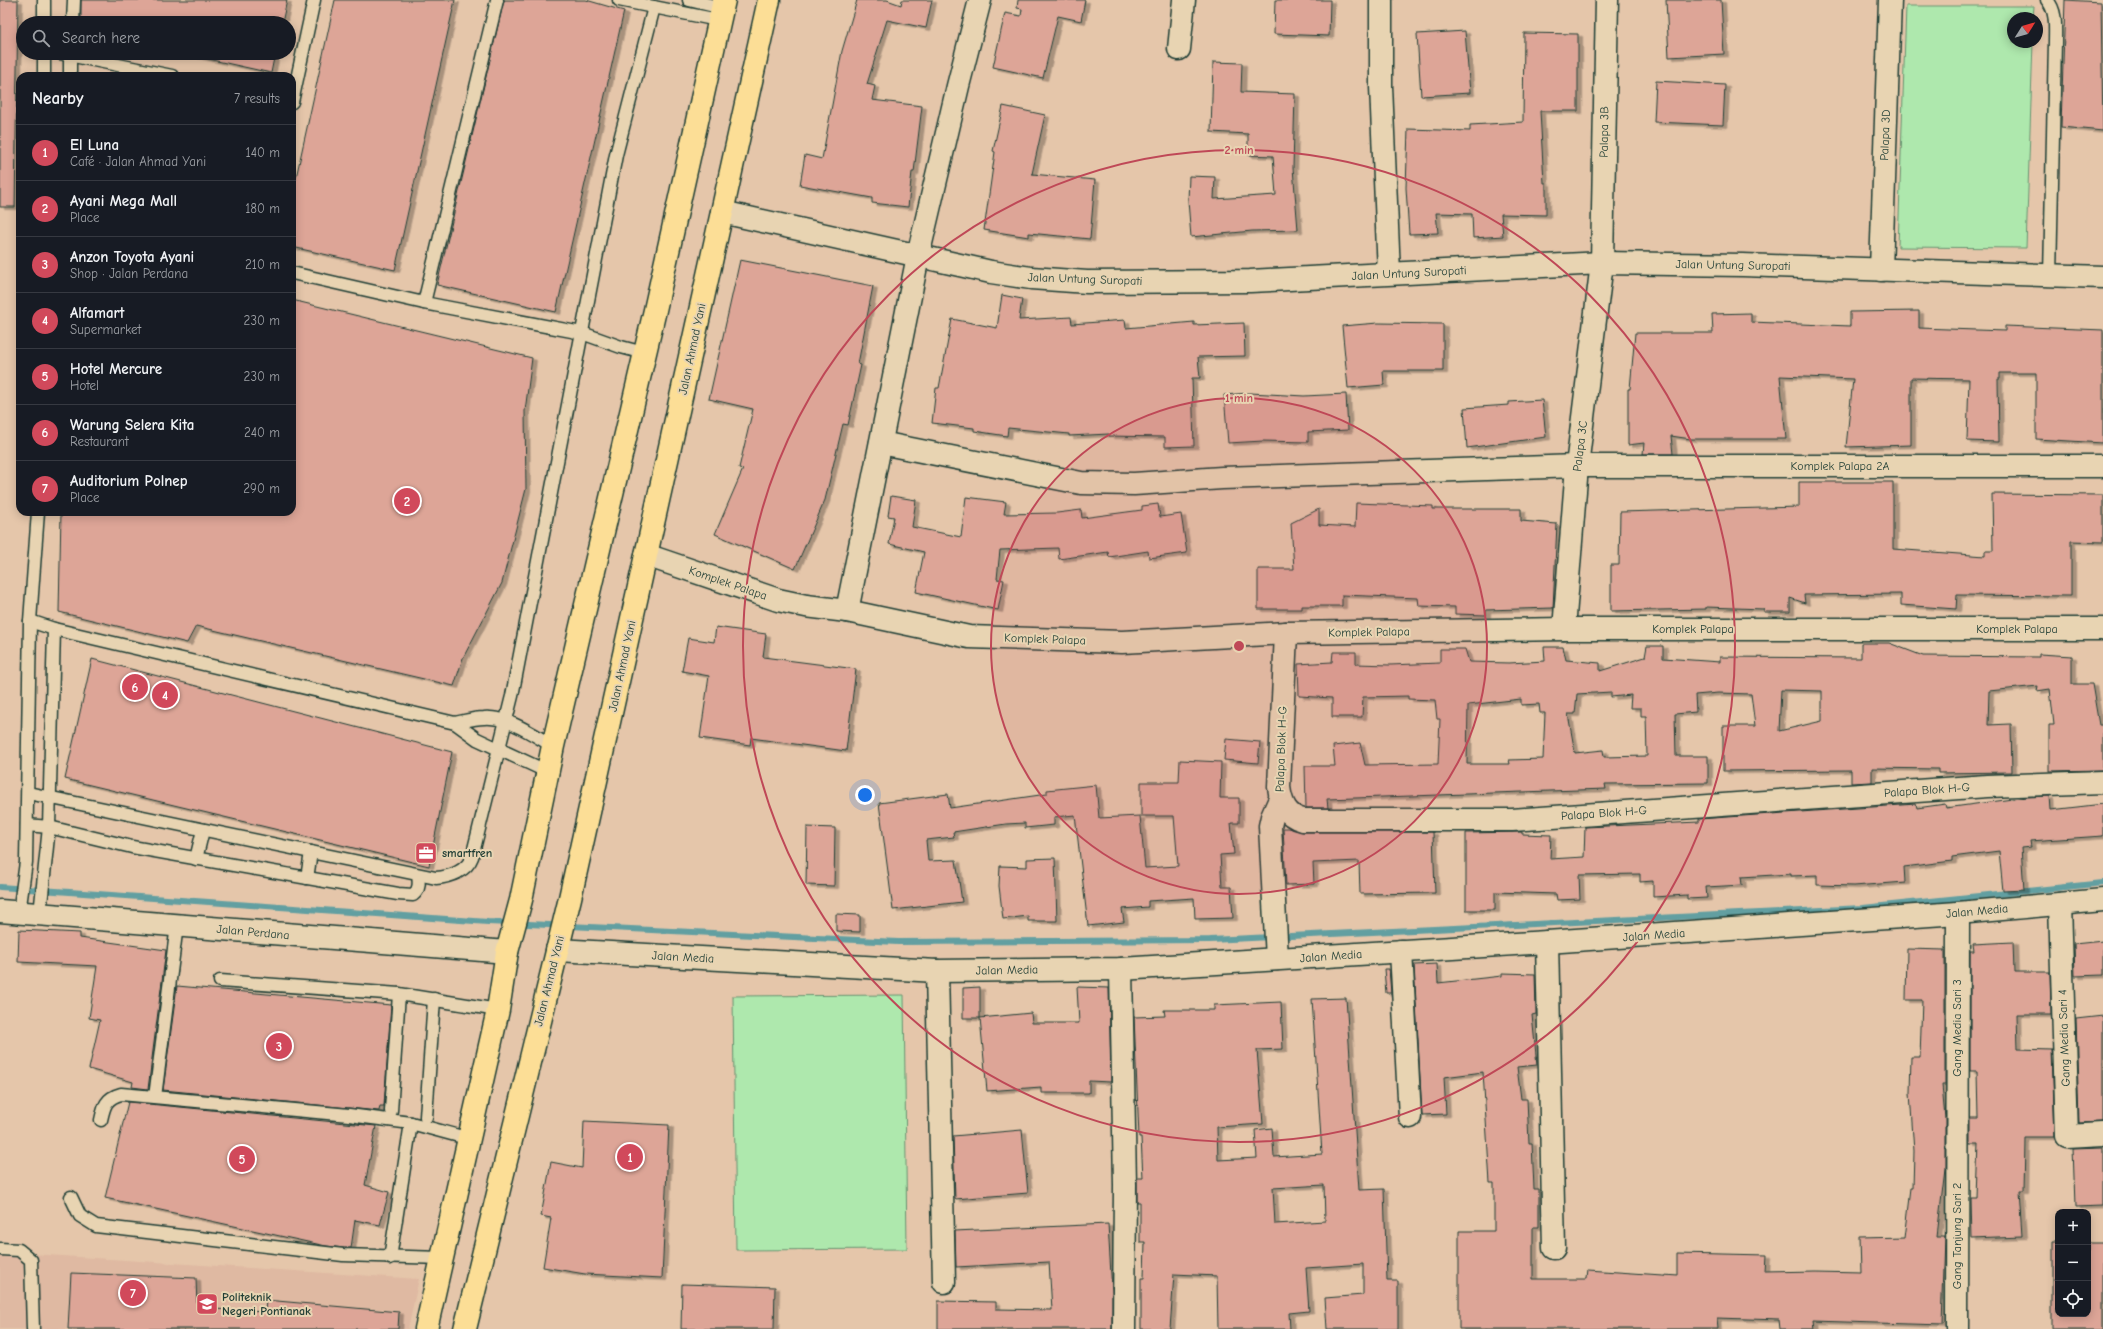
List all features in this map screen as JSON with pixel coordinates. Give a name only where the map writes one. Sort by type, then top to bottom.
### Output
[{"type":"highway","name":"Jalan Ahmad Yani","points":[[465,1329],[570,898],[768,0]]},
{"type":"highway","points":[[426,1329],[498,1010],[508,947],[522,900],[553,746],[655,310],[721,9]]},
{"type":"street","points":[[847,611],[881,443],[888,398],[918,256],[980,0]]},
{"type":"street","points":[[1179,49],[1184,0]]},
{"type":"street","points":[[1381,0],[1381,86],[1389,273]]},
{"type":"street","name":"Palapa 3B","points":[[1602,263],[1607,0]]},
{"type":"street","name":"Palapa 3D","points":[[1881,270],[1890,0]]},
{"type":"street","name":"Jalan Untung Suropati","points":[[722,212],[991,272],[1031,278],[1087,282],[1250,282],[1322,279],[1389,273],[1602,263],[1743,265],[2103,278]]},
{"type":"street","name":"Palapa 3C","points":[[1564,629],[1577,466],[1602,263]]},
{"type":"street","name":"Komplek Palapa 2A","points":[[881,443],[1081,483],[1134,484],[1222,478],[1577,466],[2103,466]]},
{"type":"street","name":"Komplek Palapa","points":[[646,555],[778,600],[806,606],[847,611],[969,637],[1122,642],[1286,633],[1564,629],[2103,629]]},
{"type":"street","name":"Palapa Blok H-G","points":[[1286,633],[1278,787],[1280,799],[1289,814],[1303,820],[1512,820],[1986,786],[2103,782]]},
{"type":"street","points":[[1276,959],[1270,826],[1272,817],[1280,799]]},
{"type":"street","name":"Jalan Media","points":[[558,945],[937,971],[1121,969],[1547,942],[1958,913],[2103,900]]},
{"type":"street","name":"Gang Media Sari 4","points":[[2060,904],[2067,1136],[2103,1134]]},
{"type":"street","name":"Jalan Perdana","points":[[24,908],[177,926],[508,947]]},
{"type":"street","name":"Gang Media Sari 3","points":[[1957,1143],[1958,913]]},
{"type":"street","points":[[1547,942],[1554,1248]]},
{"type":"street","points":[[1401,951],[1410,1117]]},
{"type":"street","points":[[1121,969],[1125,1185],[1124,1329]]},
{"type":"street","points":[[937,971],[944,1282]]},
{"type":"street","name":"Gang Tanjung Sari 2","points":[[1957,1143],[1957,1329]]},
{"type":"lane","points":[[44,0],[44,16]]},
{"type":"lane","points":[[73,16],[74,0]]},
{"type":"lane","points":[[296,83],[314,0]]},
{"type":"lane","points":[[424,303],[497,0]]},
{"type":"lane","points":[[619,0],[654,7],[721,9]]},
{"type":"lane","points":[[689,0],[721,9]]},
{"type":"lane","points":[[2047,0],[2053,10],[2055,19],[2050,276]]},
{"type":"lane","points":[[28,793],[436,878],[446,878],[454,875],[471,860],[507,722],[616,155],[654,7]]},
{"type":"lane","points":[[44,60],[44,72]]},
{"type":"lane","points":[[68,60],[69,72]]},
{"type":"lane","points":[[96,60],[153,72]]},
{"type":"lane","points":[[296,274],[424,303],[582,333],[621,347],[644,353]]},
{"type":"lane","points":[[24,908],[28,793],[30,621],[38,516]]},
{"type":"lane","points":[[30,621],[54,629],[456,723],[483,718],[507,722],[553,746]]},
{"type":"lane","points":[[24,908],[45,864],[49,827],[54,629]]},
{"type":"lane","points":[[456,723],[477,739],[548,772]]},
{"type":"lane","points":[[27,825],[49,827],[132,847],[196,859],[414,895],[419,884],[418,875]]},
{"type":"lane","points":[[196,859],[203,830]]},
{"type":"lane","points":[[307,878],[311,852]]},
{"type":"lane","points":[[156,1097],[177,926]]},
{"type":"lane","points":[[220,982],[399,994],[498,1010]]},
{"type":"lane","points":[[391,1110],[399,994]]},
{"type":"lane","points":[[426,1117],[434,999]]},
{"type":"lane","points":[[101,1120],[104,1105],[111,1096],[120,1094],[349,1115],[411,1123],[470,1139]]},
{"type":"lane","points":[[390,1258],[411,1123]]},
{"type":"lane","points":[[71,1197],[80,1216],[96,1226],[343,1255],[390,1258],[442,1258]]},
{"type":"lane","points":[[0,1249],[19,1250],[31,1260],[33,1329]]},
{"type":"shaded area","name":"Politeknik Negeri Pontianak","points":[[0,1252],[419,1279],[408,1329],[0,1329]]},
{"type":"green space","points":[[1906,6],[2034,6],[2034,12],[2007,12],[2007,48],[2033,48],[2026,248],[1898,247]]},
{"type":"green space","points":[[904,995],[907,1249],[736,1250],[733,996]]},
{"type":"building","points":[[0,0],[18,0],[18,16],[16,16],[17,60],[15,207],[0,207]]},
{"type":"building","points":[[81,0],[287,0],[284,16],[81,16]]},
{"type":"building","points":[[335,0],[455,0],[395,270],[296,248],[296,178]]},
{"type":"building","points":[[504,0],[586,0],[624,11],[556,312],[437,285]]},
{"type":"building","points":[[857,0],[887,0],[901,5],[902,0],[932,0],[926,28],[887,20],[867,84],[875,86],[872,100],[922,106],[908,207],[872,203],[872,198],[800,185],[805,155],[822,159],[842,51]]},
{"type":"building","points":[[1018,0],[1085,0],[1081,21],[1058,16],[1043,78],[993,67],[1005,13],[1021,16],[1022,9],[1017,8]]},
{"type":"building","points":[[1275,0],[1330,0],[1329,36],[1274,34]]},
{"type":"building","points":[[1666,0],[1721,0],[1724,54],[1669,57]]},
{"type":"building","points":[[2065,0],[2101,2],[2103,131],[2061,127]]},
{"type":"building","points":[[1465,31],[1470,93],[1421,96],[1417,34]]},
{"type":"building","points":[[1524,33],[1578,34],[1578,111],[1540,111],[1544,183],[1546,183],[1546,215],[1501,214],[1503,236],[1473,238],[1472,214],[1436,213],[1438,233],[1409,234],[1406,188],[1408,129],[1470,131],[1470,125],[1523,122]]},
{"type":"building","points":[[212,60],[274,60],[271,72]]},
{"type":"building","points":[[1213,62],[1242,63],[1241,92],[1295,94],[1293,168],[1298,230],[1252,231],[1191,237],[1188,201],[1189,176],[1215,177],[1214,199],[1276,195],[1273,156],[1248,155],[1248,134],[1211,132]]},
{"type":"building","points":[[1656,81],[1725,85],[1723,125],[1654,122]]},
{"type":"building","points":[[1003,106],[1045,115],[1032,174],[1095,180],[1090,239],[1029,233],[1029,237],[984,230],[995,152],[993,151]]},
{"type":"building","points":[[740,260],[873,286],[858,364],[861,365],[848,425],[843,424],[825,500],[795,569],[715,534],[743,469],[739,468],[753,409],[709,399]]},
{"type":"building","points":[[1002,295],[1022,299],[1019,320],[1071,317],[1072,324],[1125,320],[1126,328],[1194,322],[1194,325],[1244,323],[1245,356],[1198,357],[1200,378],[1192,378],[1194,446],[1165,447],[1165,437],[1109,436],[1109,434],[1069,436],[1069,434],[1008,428],[1007,436],[974,431],[974,428],[932,423],[936,388],[939,388],[952,319],[997,328]]},
{"type":"building","points":[[296,301],[532,358],[525,411],[526,489],[502,583],[463,658],[454,686],[196,626],[187,643],[59,612],[61,516],[296,516]]},
{"type":"building","points":[[1919,311],[1919,328],[2005,331],[2005,326],[2103,330],[2103,443],[2036,439],[2036,373],[2000,373],[2000,379],[1998,379],[1999,442],[1967,441],[1969,379],[1911,378],[1911,445],[1846,447],[1853,379],[1780,376],[1786,439],[1691,439],[1671,436],[1673,454],[1643,454],[1644,443],[1628,445],[1628,389],[1630,389],[1635,333],[1713,333],[1712,314],[1751,313],[1751,322],[1850,326],[1850,312]]},
{"type":"building","points":[[1378,323],[1443,324],[1443,371],[1383,371],[1384,385],[1348,388],[1342,326]]},
{"type":"building","points":[[1250,393],[1304,396],[1346,394],[1348,430],[1308,432],[1308,442],[1263,441],[1228,443],[1224,395]]},
{"type":"building","points":[[1542,400],[1546,437],[1467,448],[1464,408],[1509,405],[1509,402]]},
{"type":"building","points":[[1799,482],[1893,482],[1893,549],[1985,556],[1985,551],[1993,551],[1992,494],[2103,495],[2103,542],[2071,541],[2071,596],[1957,595],[1956,609],[1901,605],[1901,594],[1804,595],[1805,603],[1790,598],[1790,612],[1764,612],[1764,609],[1706,607],[1706,609],[1611,611],[1611,565],[1619,565],[1620,512],[1799,507]]},
{"type":"building","points":[[891,496],[916,500],[912,527],[961,537],[966,497],[1006,502],[1004,514],[1057,513],[1081,510],[1082,518],[1142,510],[1142,506],[1158,504],[1160,517],[1181,514],[1187,553],[1149,558],[1148,551],[1109,557],[1108,552],[1059,559],[1058,548],[1000,550],[997,579],[1004,580],[998,610],[916,592],[924,552],[889,544],[894,517],[888,516]]},
{"type":"building","points":[[1356,503],[1433,506],[1433,509],[1521,509],[1521,521],[1557,524],[1553,608],[1486,610],[1486,615],[1455,614],[1455,607],[1419,606],[1418,598],[1342,595],[1342,606],[1302,606],[1302,609],[1258,609],[1258,569],[1294,569],[1291,523],[1319,509],[1319,525],[1355,527]]},
{"type":"building","points":[[716,627],[766,634],[763,657],[856,669],[846,751],[751,738],[750,745],[700,738],[709,676],[682,671],[688,638],[714,642]]},
{"type":"building","points":[[1861,643],[1889,643],[1923,656],[2039,657],[2039,654],[2072,656],[2072,684],[2092,684],[2099,725],[2103,725],[2103,770],[2049,771],[2049,725],[2054,725],[2050,689],[2037,691],[2038,686],[1989,691],[1988,725],[2011,724],[2012,772],[1938,773],[1938,769],[1872,768],[1872,782],[1851,783],[1851,770],[1723,771],[1723,726],[1755,726],[1751,694],[1718,693],[1695,695],[1696,712],[1675,714],[1676,756],[1708,756],[1708,783],[1605,784],[1606,789],[1327,799],[1328,808],[1306,808],[1305,766],[1335,766],[1333,746],[1360,743],[1365,765],[1438,764],[1440,719],[1437,719],[1435,700],[1408,699],[1408,696],[1363,697],[1362,717],[1332,717],[1332,698],[1299,696],[1298,664],[1332,662],[1333,652],[1356,652],[1356,664],[1390,665],[1440,663],[1440,649],[1465,649],[1469,662],[1509,663],[1545,661],[1544,647],[1563,647],[1566,660],[1600,663],[1600,671],[1645,657],[1647,646],[1663,646],[1663,658],[1720,662],[1720,657],[1861,658]],"holes":[[[1781,690],[1822,691],[1822,721],[1779,731]],[[1611,692],[1611,697],[1631,695],[1630,708],[1641,708],[1641,716],[1646,716],[1647,756],[1604,757],[1603,750],[1575,753],[1568,714],[1575,714],[1577,694]],[[1521,699],[1521,705],[1539,704],[1540,713],[1545,713],[1543,759],[1509,760],[1510,764],[1467,764],[1468,705]]]},
{"type":"building","points":[[92,659],[452,752],[429,866],[65,779]]},
{"type":"building","points":[[1226,739],[1260,742],[1258,763],[1224,760]]},
{"type":"building","points":[[1180,760],[1221,762],[1220,798],[1239,798],[1239,823],[1231,823],[1234,854],[1220,855],[1222,887],[1231,887],[1233,918],[1195,919],[1194,898],[1148,901],[1148,907],[1122,909],[1124,922],[1088,926],[1075,815],[1054,817],[1054,825],[1025,828],[1025,823],[1006,824],[953,832],[954,837],[926,840],[928,861],[956,860],[962,902],[893,910],[879,803],[948,794],[950,808],[1047,794],[1047,790],[1096,785],[1099,818],[1140,816],[1145,868],[1178,866],[1174,816],[1141,816],[1141,782],[1179,782]]},
{"type":"building","points":[[2050,796],[2051,810],[2103,804],[2103,836],[2030,841],[2031,847],[2021,848],[2024,890],[2003,891],[1999,851],[1952,857],[1952,861],[1904,867],[1905,882],[1854,886],[1817,885],[1817,875],[1791,876],[1791,874],[1741,877],[1742,885],[1706,887],[1707,898],[1687,899],[1687,895],[1653,897],[1653,881],[1640,882],[1640,874],[1579,875],[1580,899],[1557,900],[1556,894],[1495,892],[1495,910],[1466,910],[1466,833],[1522,832],[1522,834],[1551,835],[1550,859],[1584,857],[1585,827],[1699,822],[1699,819],[1916,804],[1917,808],[1945,804],[1946,808],[2027,797]]},
{"type":"building","points":[[807,827],[835,828],[834,886],[806,885]]},
{"type":"building","points":[[1283,828],[1303,832],[1433,832],[1435,893],[1360,894],[1359,861],[1313,863],[1314,884],[1286,885]]},
{"type":"building","points":[[1055,858],[1057,921],[1028,921],[1028,916],[1003,919],[999,886],[1000,866],[1027,867],[1027,859]]},
{"type":"building","points":[[836,914],[860,915],[860,932],[836,931]]},
{"type":"building","points":[[19,930],[80,933],[80,938],[166,950],[148,1089],[132,1087],[133,1082],[89,1069],[100,1020],[89,1018],[97,966],[18,962]]},
{"type":"building","points":[[2103,941],[2103,975],[2075,976],[2074,944]]},
{"type":"building","points":[[2013,942],[2014,972],[2050,972],[2051,1014],[2017,1014],[2018,1049],[2052,1050],[2055,1138],[2025,1138],[2024,1192],[2020,1192],[2023,1237],[1971,1239],[1970,1197],[1976,1197],[1978,1144],[1970,1144],[1970,1118],[1978,1118],[1977,1071],[1970,1071],[1970,951],[1974,951],[1973,944]]},
{"type":"building","points":[[1907,949],[1945,950],[1945,1085],[1942,1085],[1945,1119],[1945,1169],[1937,1236],[1945,1236],[1942,1325],[1813,1321],[1814,1329],[1781,1329],[1780,1320],[1717,1318],[1718,1329],[1459,1329],[1459,1231],[1494,1231],[1494,1183],[1490,1183],[1483,1072],[1444,1077],[1446,1114],[1422,1115],[1414,965],[1437,964],[1438,983],[1502,976],[1502,973],[1535,974],[1536,1014],[1532,1015],[1537,1065],[1517,1067],[1521,1099],[1527,1099],[1529,1143],[1532,1143],[1534,1189],[1539,1189],[1539,1227],[1533,1227],[1533,1279],[1587,1279],[1588,1270],[1677,1276],[1677,1253],[1767,1255],[1766,1272],[1861,1272],[1860,1238],[1905,1237],[1911,1188],[1913,1188],[1914,1152],[1910,1093],[1911,1057],[1920,1057],[1922,1000],[1906,1000]]},
{"type":"building","points":[[1384,969],[1389,969],[1391,993],[1386,993]]},
{"type":"building","points":[[177,986],[391,1005],[384,1106],[380,1106],[379,1111],[163,1090]]},
{"type":"building","points":[[980,987],[980,1018],[963,1018],[963,988]]},
{"type":"building","points":[[1077,987],[1109,988],[1111,1082],[1089,1081],[1089,1093],[1041,1093],[1041,1087],[987,1091],[980,1018],[1031,1013],[1032,1023],[1079,1023]]},
{"type":"building","points":[[1346,998],[1359,1190],[1384,1189],[1387,1281],[1398,1281],[1398,1329],[1327,1329],[1325,1298],[1363,1295],[1363,1264],[1306,1268],[1309,1311],[1289,1313],[1290,1329],[1218,1329],[1217,1276],[1174,1274],[1170,1329],[1141,1329],[1141,1278],[1144,1278],[1145,1242],[1140,1242],[1140,1203],[1137,1203],[1137,1178],[1143,1178],[1141,1137],[1139,1137],[1134,1017],[1165,1016],[1164,1010],[1214,1010],[1214,1005],[1281,1002],[1283,1049],[1257,1050],[1263,1124],[1217,1127],[1218,1160],[1257,1158],[1255,1130],[1272,1128],[1274,1157],[1322,1154],[1312,999]],"holes":[[[1324,1185],[1325,1221],[1275,1224],[1273,1188]]]},
{"type":"building","points":[[2103,1016],[2103,1122],[2079,1123],[2076,1019]]},
{"type":"building","points":[[128,1102],[376,1126],[365,1185],[389,1192],[380,1225],[355,1220],[351,1248],[344,1248],[326,1246],[105,1198]]},
{"type":"building","points":[[584,1121],[669,1125],[662,1278],[585,1274],[543,1267],[551,1218],[541,1216],[551,1162],[582,1168]]},
{"type":"building","points":[[1022,1130],[1028,1193],[955,1199],[953,1136]]},
{"type":"building","points":[[2103,1147],[2103,1205],[2075,1206],[2073,1148]]},
{"type":"building","points":[[1108,1224],[1112,1292],[1112,1329],[938,1329],[938,1301],[996,1302],[996,1309],[1052,1310],[1049,1262],[956,1267],[955,1231]]},
{"type":"building","points":[[2052,1241],[2055,1241],[2055,1317],[2091,1317],[2091,1241],[2103,1241],[2103,1329],[2052,1329]]},
{"type":"building","points":[[71,1273],[196,1278],[197,1308],[265,1312],[266,1300],[399,1312],[398,1329],[68,1329]]},
{"type":"building","points":[[682,1284],[775,1287],[774,1329],[681,1329]]},
{"type":"waterway","points":[[0,887],[488,922],[898,942],[1210,940],[1863,908],[2103,883]]},
{"type":"place","name":"Ayani Mega Mall","points":[[407,501]]},
{"type":"place","name":"Warung Selera Kita","points":[[135,687]]},
{"type":"place","name":"Alfamart","points":[[165,695]]},
{"type":"place","name":"smartfren","points":[[426,853]]},
{"type":"place","name":"Anzon Toyota Ayani","points":[[279,1046]]},
{"type":"place","name":"El Luna","points":[[630,1157]]},
{"type":"place","name":"Hotel Mercure","points":[[242,1159]]},
{"type":"place","name":"Auditorium Polnep","points":[[133,1293]]},
{"type":"place","name":"Politeknik Negeri Pontianak","points":[[207,1304]]}]
